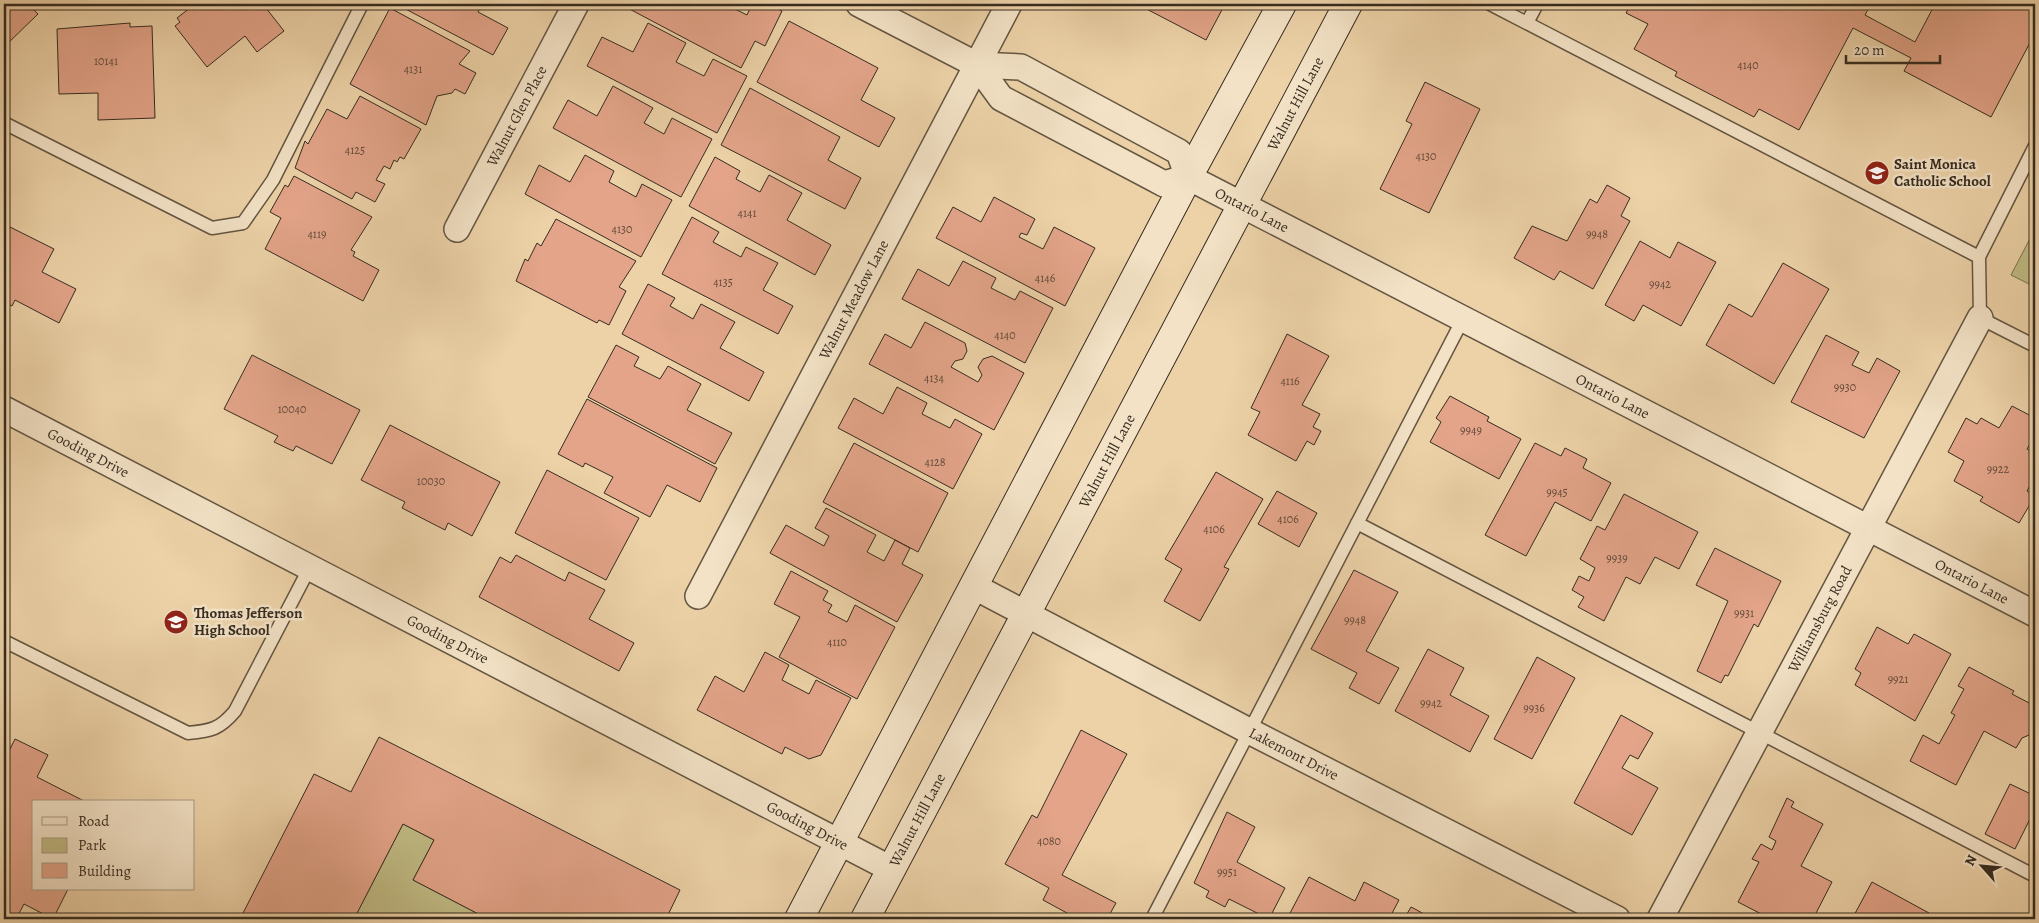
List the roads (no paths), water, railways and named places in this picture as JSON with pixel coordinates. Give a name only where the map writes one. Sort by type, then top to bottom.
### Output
[{"type":"main road","points":[[799,919],[1188,177],[1282,4]]},
{"type":"main road","name":"Walnut Hill Lane","points":[[865,919],[1348,4]]},
{"type":"street","name":"Walnut Glen Place","points":[[457,229],[576,4]]},
{"type":"street","points":[[859,4],[977,65],[1021,67],[1179,152],[1188,177],[1164,184],[1001,98],[977,65]]},
{"type":"street","name":"Walnut Meadow Lane","points":[[698,596],[1009,4]]},
{"type":"street","name":"Ontario Lane","points":[[1188,177],[2035,614]]},
{"type":"street","name":"Williamsburg Road","points":[[1660,919],[1980,318]]},
{"type":"street","name":"Gooding Drive","points":[[4,409],[891,868]]},
{"type":"street","name":"Lakemont Drive","points":[[973,586],[1249,731],[1617,919]]},
{"type":"lane","points":[[4,123],[212,228],[243,223],[273,180],[362,4]]},
{"type":"lane","points":[[1490,4],[1979,257]]},
{"type":"lane","points":[[1527,23],[1537,4]]},
{"type":"lane","points":[[2035,146],[1979,257],[1980,318],[2035,346]]},
{"type":"lane","points":[[1152,919],[1463,319]]},
{"type":"lane","points":[[1357,523],[2035,876]]},
{"type":"lane","points":[[4,641],[188,733],[205,732],[222,725],[234,710],[310,566]]},
{"type":"place","name":"Saint Monica Catholic School","points":[[1877,173]]},
{"type":"place","name":"Thomas Jefferson High School","points":[[176,622]]}]
